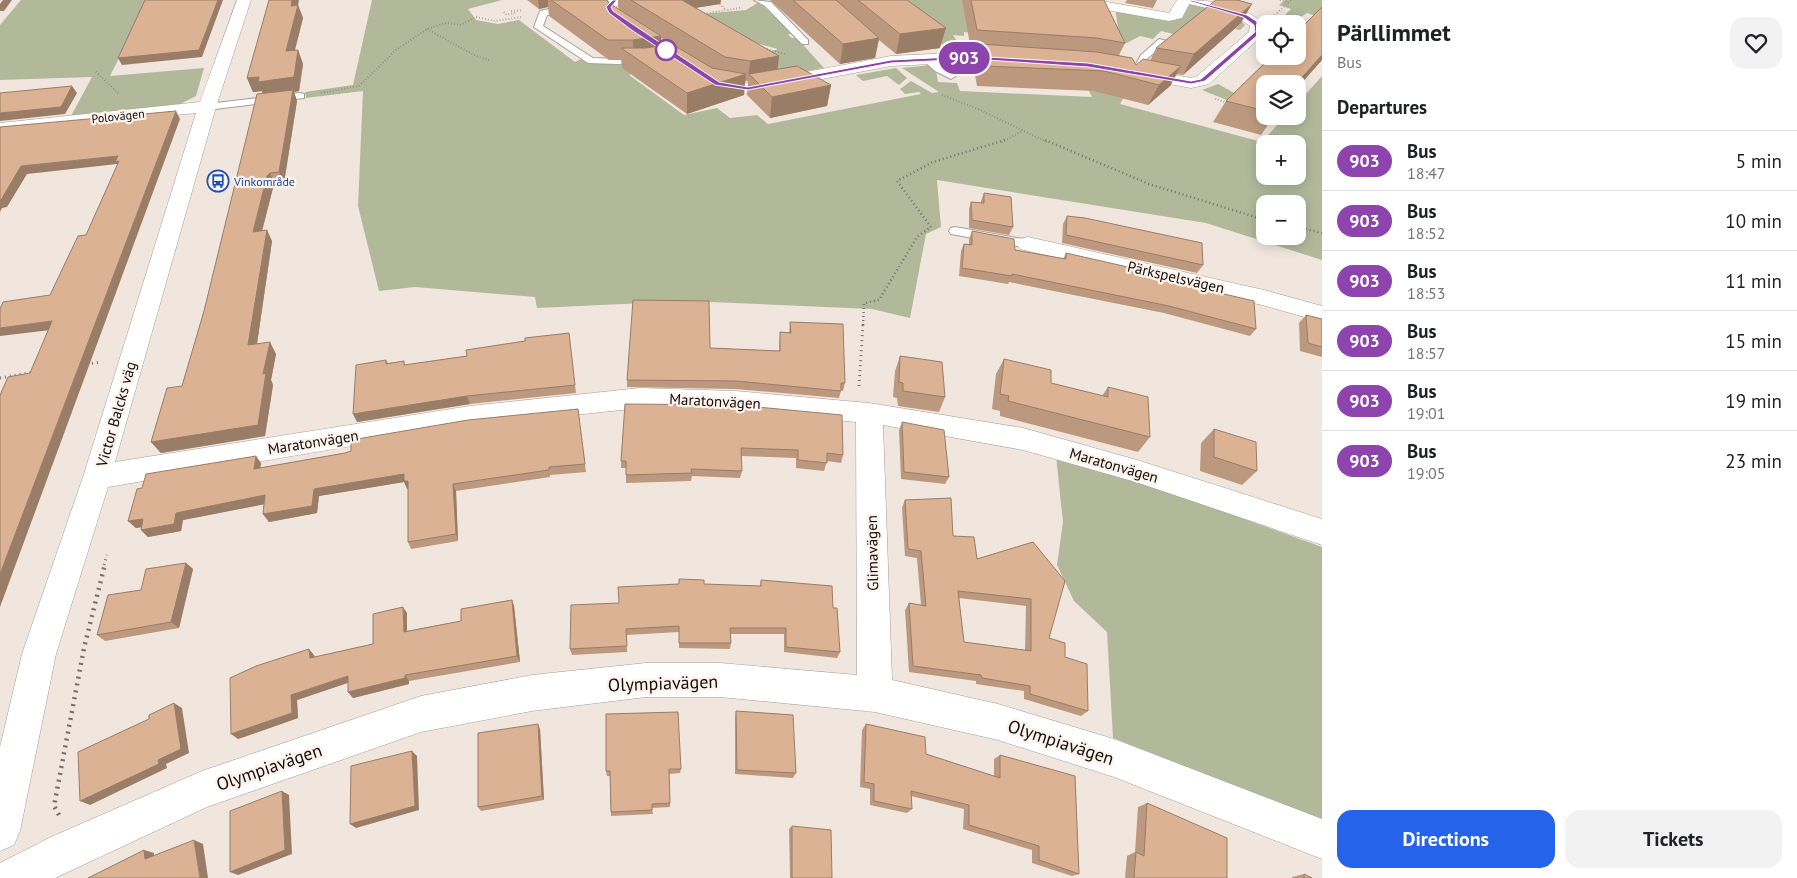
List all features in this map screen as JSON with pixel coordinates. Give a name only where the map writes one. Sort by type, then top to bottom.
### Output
[{"type":"street","name":"Victor Balcks väg","points":[[0,831],[38,654],[97,477],[207,107],[244,0]]},
{"type":"street","points":[[1072,0],[1169,17],[1177,15],[1184,0]]},
{"type":"street","points":[[1130,72],[1191,82],[1203,80],[1258,33],[1257,24],[1245,16],[1225,8],[1191,0]]},
{"type":"street","points":[[609,2],[609,7],[616,18],[648,39]]},
{"type":"street","points":[[879,51],[891,62]]},
{"type":"street","points":[[694,69],[724,86],[748,88],[891,62],[972,57],[1029,60]]},
{"type":"street","name":"Polovägen","points":[[0,128],[207,107]]},
{"type":"street","name":"Pärkspelsvägen","points":[[1028,244],[1264,298],[1322,314]]},
{"type":"street","name":"Maratonvägen","points":[[97,477],[470,416],[640,398],[735,401],[869,413],[1023,438],[1147,474],[1322,532]]},
{"type":"street","name":"Glimavägen","points":[[869,413],[875,694]]},
{"type":"street","name":"Olympiavägen","points":[[14,878],[66,851],[202,790],[421,714],[532,693],[646,680],[720,680],[875,694],[998,722],[1114,758],[1322,839]]},
{"type":"lane","points":[[758,0],[768,4],[805,42]]},
{"type":"lane","points":[[584,4],[543,13],[538,27],[591,61],[620,64],[650,63]]},
{"type":"lane","points":[[1130,72],[1162,41]]},
{"type":"lane","points":[[927,59],[938,70],[951,76]]},
{"type":"lane","points":[[207,107],[300,96]]},
{"type":"lane","points":[[955,231],[1028,244]]},
{"type":"path","points":[[1280,0],[1289,2]]},
{"type":"path","points":[[720,4],[727,10]]},
{"type":"path","points":[[693,15],[745,8]]},
{"type":"path","points":[[300,96],[359,86],[396,50],[427,29],[446,23],[461,25],[476,17],[495,21],[511,19]]},
{"type":"path","points":[[427,29],[474,55],[491,61]]},
{"type":"path","points":[[756,46],[782,52],[794,58]]},
{"type":"path","points":[[938,94],[1082,157],[1184,197],[1216,208],[1256,218]]},
{"type":"path","points":[[1223,102],[1228,104]]},
{"type":"path","points":[[955,231],[931,227],[897,181],[915,168],[929,162],[996,145],[1022,130]]},
{"type":"path","points":[[869,413],[859,393],[864,303],[879,300],[917,237],[931,227]]},
{"type":"path","points":[[1306,229],[1322,233]]},
{"type":"path","points":[[85,365],[101,362]]},
{"type":"path","points":[[0,378],[38,372]]},
{"type":"green space","points":[[21,0],[148,0],[110,76],[204,68],[196,96],[178,105],[71,116],[92,77],[0,80],[0,25]]},
{"type":"green space","points":[[372,0],[502,0],[468,9],[476,20],[498,24],[519,20],[575,62],[581,59],[616,65],[646,66],[629,75],[684,115],[717,108],[730,118],[757,115],[768,124],[921,94],[919,92],[905,94],[900,89],[911,81],[932,93],[939,92],[902,68],[931,65],[936,70],[938,82],[957,83],[960,91],[1092,97],[1082,78],[1131,85],[1120,104],[1256,140],[1256,185],[1306,185],[1306,135],[1268,135],[1277,125],[1306,125],[1306,94],[1322,76],[1322,260],[1275,245],[1306,245],[1306,195],[1256,195],[1256,239],[1206,223],[937,180],[941,227],[926,234],[910,318],[872,309],[687,301],[537,308],[535,297],[415,287],[379,291],[358,206],[363,91],[306,98],[305,92],[353,85]]},
{"type":"green space","points":[[884,0],[1045,0],[1045,19],[1118,28],[1115,8],[1169,18],[1184,14],[1190,4],[1227,13],[1245,25],[1240,30],[1235,29],[1241,23],[1210,14],[1181,36],[1161,31],[1153,39],[1140,36],[1121,46],[964,32],[964,36],[953,35],[962,49],[948,49]]},
{"type":"green space","points":[[1285,0],[1322,0],[1322,18],[1307,13],[1304,15],[1285,15],[1291,9],[1279,5]]},
{"type":"green space","points":[[759,2],[791,33],[788,35],[792,38],[797,38],[824,68],[774,77],[745,44],[772,51],[778,49],[748,41],[701,14],[746,10]]},
{"type":"green space","points":[[896,68],[907,78],[899,85],[887,76],[863,81],[856,75]]},
{"type":"green space","points":[[1218,84],[1236,94],[1256,109],[1256,117],[1240,112],[1229,101],[1202,90]]},
{"type":"green space","points":[[1056,456],[1177,495],[1322,547],[1322,828],[1220,780],[1113,738],[1107,632],[1074,601],[1057,565],[1063,522]]},
{"type":"building","points":[[145,0],[218,0],[199,50],[118,58]]},
{"type":"building","points":[[269,0],[292,0],[291,6],[298,5],[286,51],[298,50],[294,77],[258,82],[259,77],[247,78]]},
{"type":"building","points":[[551,0],[607,0],[661,36],[633,40],[608,40]]},
{"type":"building","points":[[631,0],[682,0],[779,56],[750,61],[725,57]]},
{"type":"building","points":[[793,0],[836,0],[879,38],[843,44]]},
{"type":"building","points":[[858,0],[907,0],[946,28],[900,34]]},
{"type":"building","points":[[971,0],[1104,0],[1125,43],[1097,38],[977,30]]},
{"type":"building","points":[[1216,0],[1237,0],[1252,4],[1194,54],[1156,48]]},
{"type":"building","points":[[1322,7],[1322,55],[1304,75],[1256,75],[1256,109],[1226,101],[1263,65],[1306,65],[1306,23]]},
{"type":"building","points":[[672,44],[712,68],[746,74],[687,93],[621,48],[646,48]]},
{"type":"building","points":[[980,44],[1097,52],[1132,58],[1136,65],[1143,59],[1181,66],[1159,85],[1104,71],[984,66]]},
{"type":"building","points":[[797,66],[831,85],[772,97],[749,74]]},
{"type":"building","points":[[72,86],[61,107],[0,113],[0,93]]},
{"type":"building","points":[[293,90],[279,172],[270,173],[267,176],[253,232],[267,230],[248,345],[270,342],[263,374],[266,373],[258,425],[151,442],[167,388],[182,386],[204,311],[257,94]]},
{"type":"building","points":[[176,111],[0,574],[0,395],[8,377],[30,373],[52,321],[0,328],[0,309],[3,302],[50,295],[78,236],[86,235],[119,161],[115,162],[118,156],[21,166],[0,200],[0,127]]},
{"type":"building","points":[[984,193],[1011,197],[1013,227],[972,220],[971,202],[984,203]]},
{"type":"building","points":[[1067,216],[1085,218],[1202,243],[1203,265],[1066,235]]},
{"type":"building","points":[[972,231],[1014,239],[1015,250],[1066,259],[1066,253],[1203,284],[1203,289],[1254,301],[1256,329],[1169,306],[1012,274],[1012,276],[962,268],[964,244],[972,245]]},
{"type":"building","points":[[633,300],[709,301],[710,348],[780,351],[780,332],[791,333],[790,322],[843,324],[845,383],[841,383],[841,391],[736,381],[627,380]]},
{"type":"building","points":[[1306,315],[1322,319],[1322,347],[1308,343]]},
{"type":"building","points":[[569,333],[575,385],[467,396],[353,414],[356,365],[386,360],[386,364],[404,361],[404,365],[467,356],[466,350],[525,341],[525,338]]},
{"type":"building","points":[[900,356],[942,362],[945,397],[903,391],[903,383],[899,382]]},
{"type":"building","points":[[1004,359],[1051,370],[1051,383],[1108,397],[1108,387],[1148,397],[1150,437],[1008,401],[1009,396],[1000,394]]},
{"type":"building","points":[[625,404],[736,405],[842,415],[843,455],[827,453],[827,463],[798,460],[798,450],[741,448],[742,471],[691,469],[692,473],[626,475],[626,461],[621,461]]},
{"type":"building","points":[[578,409],[585,464],[549,467],[549,470],[453,484],[456,534],[408,542],[408,481],[404,481],[404,474],[314,489],[312,506],[263,514],[265,495],[176,513],[174,524],[141,530],[143,519],[128,521],[137,489],[142,488],[146,474],[256,456],[254,469],[345,453],[351,451],[351,440],[468,420]]},
{"type":"building","points":[[902,422],[944,430],[949,477],[904,472]]},
{"type":"building","points":[[1214,429],[1256,442],[1257,471],[1214,457]]},
{"type":"building","points":[[951,498],[953,536],[974,537],[977,559],[1033,542],[1065,581],[1049,638],[1065,643],[1065,657],[1087,664],[1088,711],[1030,694],[1030,686],[982,678],[981,675],[913,666],[909,603],[926,606],[921,551],[908,549],[905,500]],"holes":[[[958,591],[1031,599],[1031,651],[964,642]]]},
{"type":"building","points":[[186,563],[171,622],[97,635],[108,595],[141,590],[146,569]]},
{"type":"building","points":[[679,579],[704,580],[704,584],[761,586],[761,580],[832,586],[833,608],[837,608],[840,652],[786,647],[786,628],[730,628],[731,643],[679,643],[679,626],[626,629],[627,646],[570,649],[571,605],[619,603],[618,587],[679,584]]},
{"type":"building","points":[[512,600],[517,656],[405,675],[405,678],[348,692],[348,676],[291,695],[292,713],[231,734],[230,678],[256,666],[309,649],[310,658],[373,644],[373,614],[403,607],[404,632],[461,621],[461,609]]},
{"type":"building","points":[[174,703],[181,749],[158,760],[159,764],[80,801],[78,752],[149,719],[149,715]]},
{"type":"building","points":[[736,711],[793,715],[796,773],[737,770]]},
{"type":"building","points":[[678,712],[681,769],[669,769],[670,803],[652,804],[652,810],[611,812],[610,771],[606,771],[606,714]]},
{"type":"building","points":[[538,724],[542,796],[478,807],[478,733]]},
{"type":"building","points":[[866,724],[925,737],[926,754],[1000,778],[1000,755],[1075,776],[1079,874],[1039,860],[1039,846],[969,825],[969,805],[911,791],[912,809],[874,801],[874,784],[864,782]]},
{"type":"building","points":[[412,751],[415,806],[350,824],[351,766]]},
{"type":"building","points":[[282,791],[285,850],[230,872],[230,811]]},
{"type":"building","points":[[1147,803],[1227,838],[1227,878],[1134,878],[1136,852],[1144,856]]},
{"type":"building","points":[[792,826],[831,830],[832,878],[792,878]]},
{"type":"building","points":[[194,840],[200,878],[88,878],[144,850],[145,859]]},
{"type":"building","points":[[1304,874],[1312,878],[1304,878]]},
{"type":"bus line","name":"903","points":[[615,0],[611,2],[609,7],[616,18],[717,83],[724,86],[748,88],[891,62],[972,57],[1088,65],[1191,82],[1203,80],[1258,33],[1257,24],[1245,16],[1225,8],[1191,0]]},
{"type":"place","name":"Vinkområde","points":[[218,181]]}]
